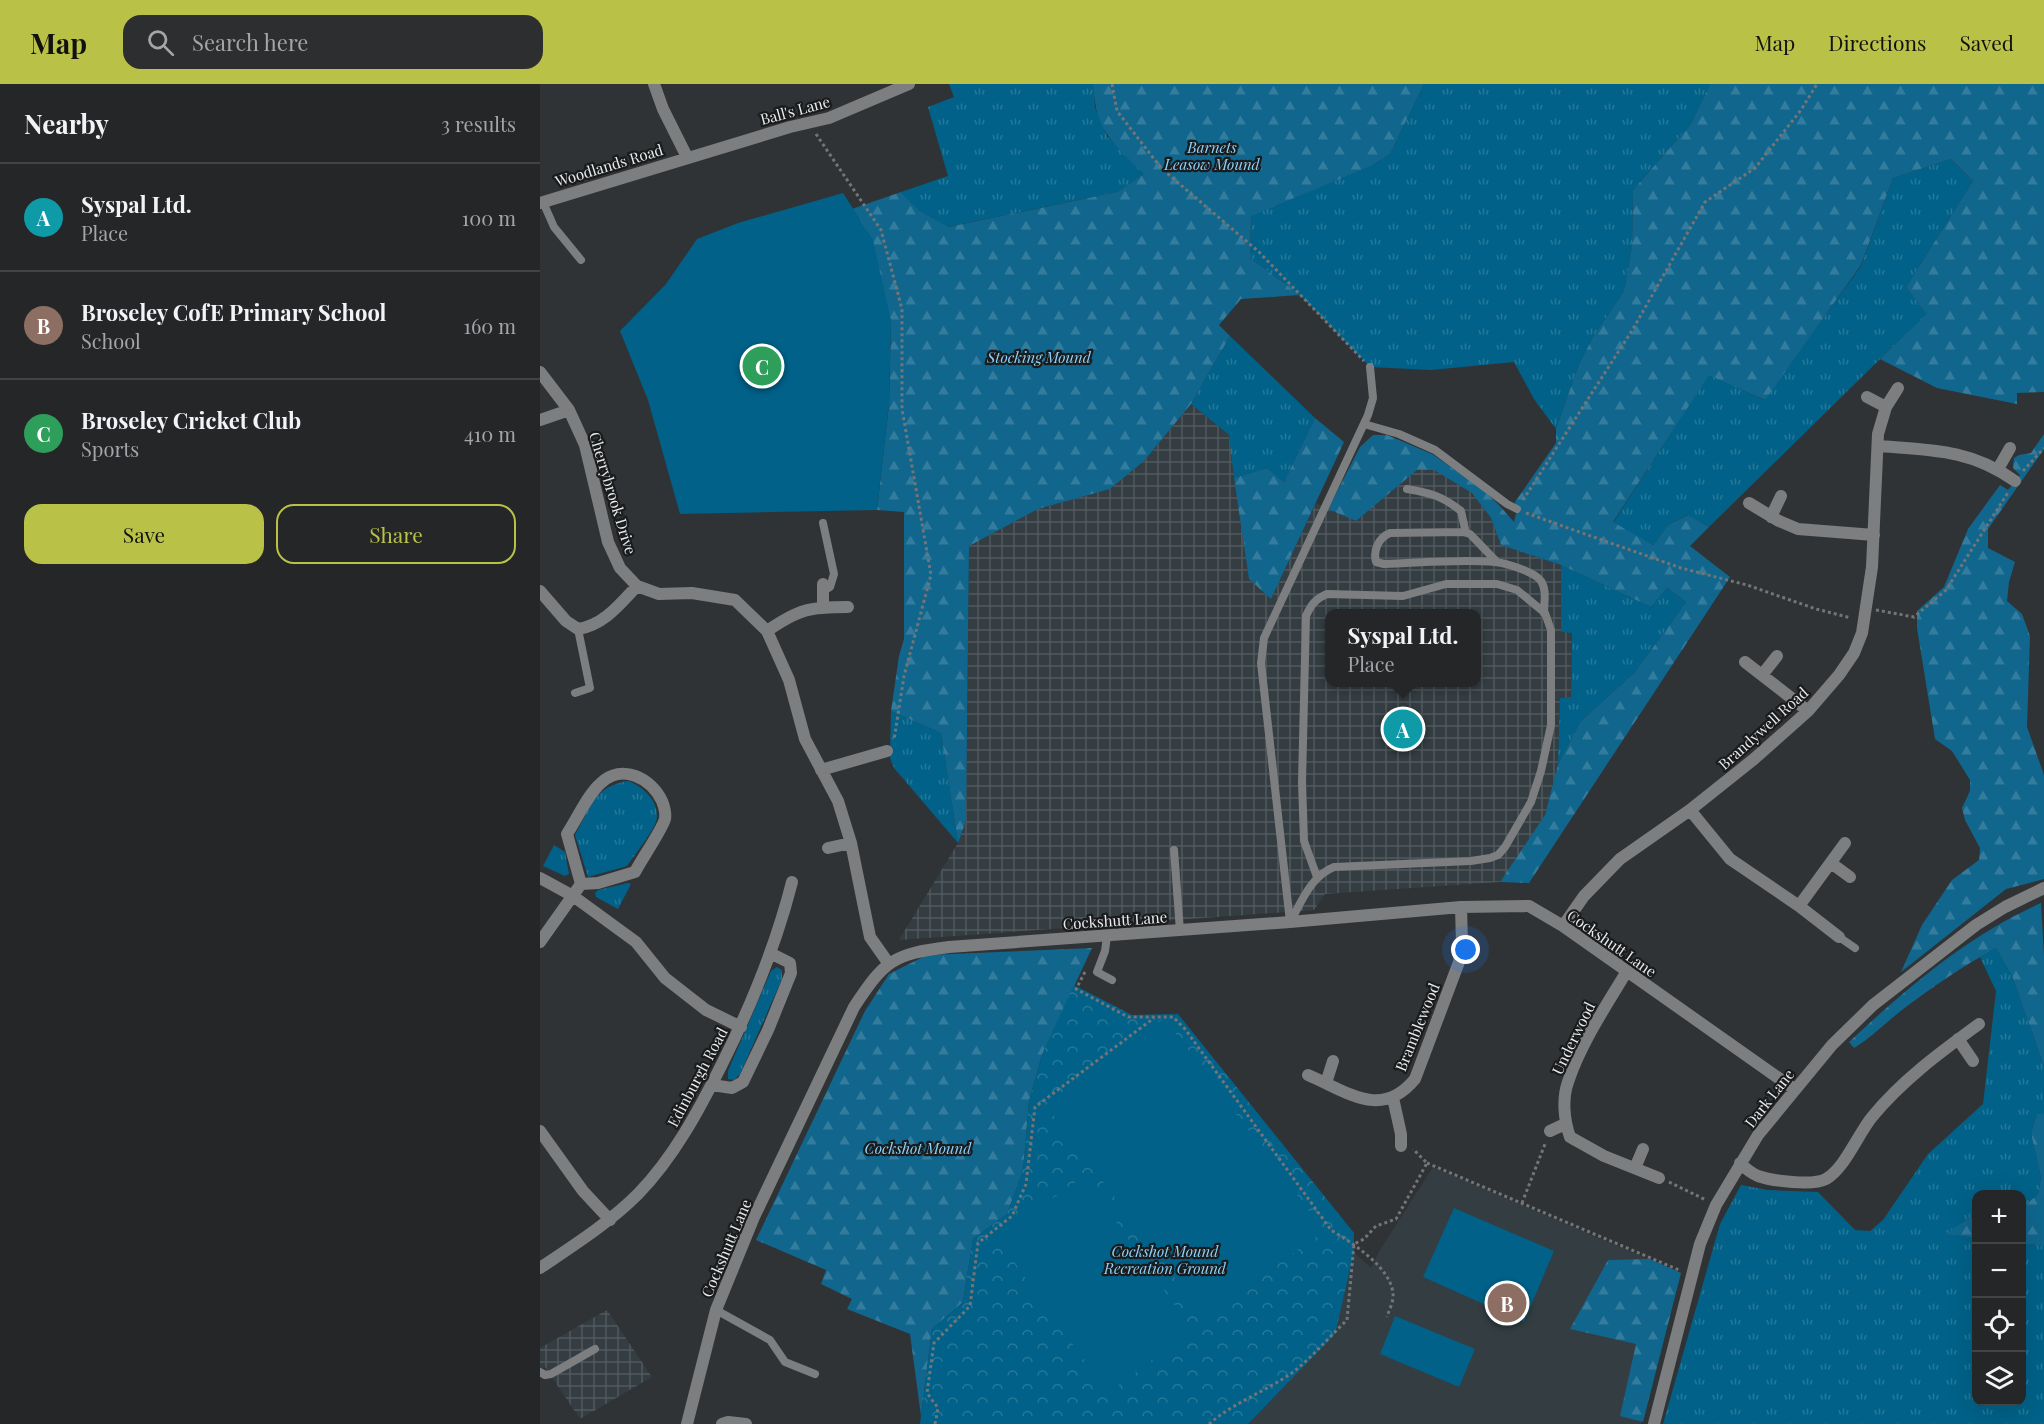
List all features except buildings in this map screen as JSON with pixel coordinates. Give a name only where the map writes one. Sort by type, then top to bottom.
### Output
[{"type":"street","points":[[654,84],[663,109],[687,157]]},
{"type":"street","name":"Ball's Lane","points":[[687,157],[829,118],[909,84]]},
{"type":"street","name":"Woodlands Road","points":[[542,202],[687,157]]},
{"type":"street","name":"Cherrybrook Drive","points":[[540,372],[568,410],[585,445],[608,542],[620,568],[637,585]]},
{"type":"street","name":"Brandywell Road","points":[[1563,926],[1584,896],[1620,859],[1690,810],[1754,759],[1808,711],[1839,675],[1854,653],[1864,622],[1874,536],[1878,434],[1886,407],[1898,388]]},
{"type":"street","points":[[1867,397],[1886,407]]},
{"type":"street","points":[[540,420],[568,410]]},
{"type":"street","points":[[1878,446],[1963,454],[1998,469],[2015,481]]},
{"type":"street","points":[[1998,469],[2010,448]]},
{"type":"street","points":[[1771,517],[1781,496]]},
{"type":"street","points":[[1749,503],[1771,517],[1798,529],[1874,536]]},
{"type":"street","points":[[540,591],[566,621],[578,629],[590,627],[612,614],[637,585],[659,594],[692,593],[735,600],[767,631],[789,680],[805,739],[838,801],[851,843],[870,937],[889,964]]},
{"type":"street","points":[[823,587],[823,607]]},
{"type":"street","points":[[767,631],[789,616],[811,607],[848,607]]},
{"type":"street","points":[[1762,675],[1777,656]]},
{"type":"street","points":[[1745,662],[1808,711]]},
{"type":"street","points":[[821,770],[887,751]]},
{"type":"street","points":[[540,942],[581,884],[567,834],[601,782],[624,774],[639,776],[650,783],[664,806],[665,818],[635,872],[598,883],[581,884]]},
{"type":"street","points":[[1690,810],[1730,859],[1799,906],[1839,937]]},
{"type":"street","points":[[828,848],[851,843]]},
{"type":"street","points":[[1799,906],[1845,843]]},
{"type":"street","points":[[1831,863],[1850,877]]},
{"type":"street","points":[[540,878],[573,896],[636,942],[665,978],[706,1010],[741,1027]]},
{"type":"street","name":"Edinburgh Road","points":[[540,1268],[610,1220],[639,1193],[666,1160],[700,1108],[741,1027],[782,923],[792,882]]},
{"type":"street","name":"Dark Lane","points":[[1654,1424],[1700,1244],[1716,1205],[1758,1135],[1832,1045],[1873,1005],[1976,925],[2005,907],[2044,888]]},
{"type":"street","name":"Cockshutt Lane","points":[[687,1424],[716,1310],[754,1217],[854,1007],[876,975],[889,964],[913,952],[949,947],[1180,931],[1461,907],[1529,906],[1563,926],[1794,1089]]},
{"type":"street","name":"Bramblewood","points":[[1393,1098],[1415,1079],[1459,962],[1462,944],[1461,907]]},
{"type":"street","points":[[712,1085],[732,1088],[743,1082],[768,1030],[791,973],[790,963],[770,953]]},
{"type":"street","name":"Underwood","points":[[1565,1124],[1567,1083],[1596,1022],[1627,971]]},
{"type":"street","points":[[1740,1163],[1749,1172],[1760,1177],[1801,1182],[1823,1180],[1839,1166],[1872,1116],[1935,1055],[1979,1024]]},
{"type":"street","points":[[1958,1039],[1972,1061]]},
{"type":"street","points":[[1326,1083],[1333,1061]]},
{"type":"street","points":[[1308,1075],[1362,1099],[1381,1102],[1393,1098],[1401,1140]]},
{"type":"street","points":[[1550,1131],[1565,1124],[1570,1137],[1604,1156],[1659,1178]]},
{"type":"street","points":[[540,1131],[583,1191],[610,1220]]},
{"type":"street","points":[[1635,1168],[1643,1149]]},
{"type":"street","points":[[722,1424],[728,1422],[746,1424]]},
{"type":"lane","points":[[542,202],[554,227],[581,260]]},
{"type":"lane","points":[[1290,922],[1261,663],[1264,638],[1364,424],[1373,398],[1370,367]]},
{"type":"lane","points":[[1364,424],[1399,434],[1435,450],[1517,510]]},
{"type":"lane","points":[[1407,489],[1435,494],[1455,506],[1461,512],[1465,529],[1463,531]]},
{"type":"lane","points":[[823,523],[834,574],[830,586],[823,587]]},
{"type":"lane","points":[[1290,922],[1317,877],[1334,867],[1471,861],[1498,855],[1506,847],[1530,802],[1541,771],[1551,725],[1551,630],[1544,612],[1545,590],[1540,579],[1525,570],[1497,562],[1384,564],[1376,562],[1374,555],[1384,536],[1390,533],[1463,531],[1470,534],[1497,562]]},
{"type":"lane","points":[[1317,877],[1304,841],[1302,782],[1306,616],[1317,599],[1327,594],[1403,596],[1446,584],[1497,584],[1517,590],[1544,612]]},
{"type":"lane","points":[[576,693],[590,688],[578,629]]},
{"type":"lane","points":[[1174,850],[1180,931]]},
{"type":"lane","points":[[1107,936],[1105,951],[1097,972],[1112,980]]},
{"type":"lane","points":[[1839,937],[1855,948]]},
{"type":"lane","points":[[716,1310],[770,1340],[785,1362],[815,1374]]},
{"type":"lane","points":[[540,1372],[546,1375],[551,1374],[595,1349]]},
{"type":"path","points":[[1112,84],[1118,111],[1161,168],[1259,252],[1370,367]]},
{"type":"path","points":[[1817,84],[1801,110],[1755,168],[1705,202],[1634,329],[1517,510],[1681,568],[1748,585],[1816,609],[1864,622]]},
{"type":"path","points":[[808,123],[881,230],[902,309],[902,409],[931,575],[904,676],[895,738],[887,751]]},
{"type":"path","points":[[1866,609],[1914,617],[1946,590],[2015,481],[2044,448]]},
{"type":"path","points":[[1086,970],[1076,988],[1128,1017],[1173,1017],[1185,1029],[1331,1230],[1354,1244],[1379,1267],[1394,1295],[1387,1317]]},
{"type":"path","points":[[935,1424],[938,1408],[927,1393],[934,1343],[970,1306],[978,1243],[1012,1216],[1026,1184],[1035,1107],[1155,1017]]},
{"type":"path","points":[[1522,1203],[1550,1131]]},
{"type":"path","points":[[1401,1140],[1427,1163],[1692,1276]]},
{"type":"path","points":[[1354,1244],[1364,1239],[1376,1226],[1396,1219],[1427,1163]]},
{"type":"path","points":[[1659,1178],[1716,1205]]},
{"type":"path","points":[[1209,1424],[1220,1415],[1292,1373],[1347,1320],[1354,1244]]},
{"type":"shaded area","points":[[1191,404],[1229,435],[1249,579],[1271,599],[1316,503],[1356,521],[1417,470],[1434,470],[1472,493],[1491,518],[1501,545],[1561,565],[1561,631],[1572,632],[1571,698],[1560,698],[1558,764],[1545,815],[1500,882],[1325,894],[1314,910],[899,940],[958,843],[966,821],[969,546],[1038,509],[1110,489],[1144,461]]},
{"type":"shaded area","points":[[1433,1167],[1681,1273],[1641,1424],[1248,1424],[1334,1334],[1354,1252],[1371,1268]]},
{"type":"shaded area","points":[[607,1310],[652,1377],[580,1419],[545,1367],[540,1368],[540,1348]]},
{"type":"green space","points":[[949,84],[1093,84],[1095,107],[1107,136],[1144,174],[1117,192],[947,227],[920,211],[901,192],[948,176],[928,107],[954,97]]},
{"type":"green space","name":"Stocking Mound","points":[[1093,84],[1424,84],[1390,154],[1371,166],[1251,216],[1250,258],[1300,295],[1241,299],[1219,325],[1230,336],[1191,404],[1144,461],[1110,489],[1038,509],[969,546],[966,821],[958,843],[941,733],[891,711],[899,656],[904,639],[904,512],[877,510],[889,404],[891,321],[852,209],[901,192],[920,211],[948,227],[1117,192],[1144,174],[1115,144],[1102,125]]},
{"type":"green space","points":[[1424,84],[1710,84],[1691,124],[1633,190],[1632,246],[1624,291],[1593,337],[1579,364],[1556,429],[1534,399],[1514,362],[1431,370],[1370,367],[1300,295],[1250,258],[1251,215],[1371,166],[1390,154]]},
{"type":"green space","points":[[1710,84],[2044,84],[2044,392],[2017,393],[2017,404],[1937,388],[1880,359],[1926,314],[1906,287],[1973,181],[1951,159],[1893,178],[1861,265],[1765,400],[1709,375],[1613,522],[1653,545],[1668,525],[1688,515],[1709,527],[1690,546],[1730,577],[1529,883],[1500,882],[1545,815],[1558,764],[1580,722],[1635,672],[1686,602],[1667,588],[1651,607],[1561,565],[1501,545],[1491,518],[1472,493],[1434,470],[1417,470],[1356,521],[1328,509],[1360,447],[1373,435],[1387,435],[1432,454],[1481,488],[1514,522],[1517,510],[1515,502],[1556,443],[1556,429],[1579,364],[1593,337],[1624,291],[1632,246],[1633,190],[1691,124]]},
{"type":"green space","points":[[1951,159],[1973,181],[1906,287],[1926,314],[1709,527],[1687,515],[1668,525],[1653,545],[1613,523],[1709,374],[1764,400],[1861,266],[1893,178]]},
{"type":"green space","points":[[843,193],[873,240],[891,321],[889,404],[877,510],[680,514],[648,400],[620,331],[666,284],[697,239],[738,223]]},
{"type":"green space","points":[[1230,336],[1315,418],[1284,482],[1267,468],[1234,478],[1229,435],[1191,404]]},
{"type":"green space","points":[[1315,418],[1344,442],[1271,599],[1249,579],[1234,478],[1267,468],[1284,482]]},
{"type":"green space","points":[[2044,434],[2044,449],[1988,529],[1988,548],[2015,562],[2009,582],[2007,601],[2022,614],[2030,636],[2027,727],[2044,775],[2044,879],[2006,889],[1901,972],[1922,925],[1952,880],[1979,860],[1980,848],[1965,820],[1962,808],[1970,791],[1970,780],[1952,751],[1935,739],[1917,628],[1917,611],[1944,587],[1968,529],[2000,485],[2008,490],[2020,475],[2013,468],[2014,458],[2031,453]]},
{"type":"green space","points":[[1561,565],[1651,607],[1667,588],[1686,602],[1635,672],[1580,722],[1558,764],[1560,698],[1571,697],[1572,633],[1561,632]]},
{"type":"green space","points":[[891,711],[941,733],[958,843],[894,768],[890,758]]},
{"type":"green space","points":[[629,781],[645,792],[654,802],[656,822],[627,866],[588,877],[575,835],[590,807],[601,793],[617,784]]},
{"type":"green space","points":[[554,845],[565,852],[569,874],[565,876],[543,866]]},
{"type":"green space","points":[[631,884],[618,909],[596,897],[595,893],[598,890]]},
{"type":"green space","points":[[2041,903],[2044,956],[2044,1066],[2012,976],[1996,948],[1936,985],[1854,1048],[1849,1042],[1893,1002],[1963,947],[2014,916]]},
{"type":"green space","name":"Cockshot Mound","points":[[1092,948],[1042,1055],[1029,1101],[1023,1171],[1007,1214],[973,1239],[963,1302],[932,1329],[921,1416],[910,1334],[847,1309],[852,1299],[821,1284],[826,1270],[756,1240],[865,1011],[889,974],[927,955]]},
{"type":"green space","points":[[1996,948],[2012,976],[2044,1066],[2044,1114],[2037,1114],[2031,1133],[2041,1178],[2038,1194],[2026,1204],[2026,1190],[1972,1190],[1972,1218],[1946,1234],[1972,1237],[1972,1406],[2026,1406],[2026,1244],[2044,1246],[2044,1424],[1663,1424],[1720,1224],[1741,1185],[1768,1190],[1818,1192],[1855,1230],[1870,1231],[1883,1220],[1928,1154],[1983,1104],[1996,991],[1980,957]]},
{"type":"green space","points":[[777,967],[782,970],[782,979],[740,1074],[734,1080],[728,1079],[728,1071],[771,971]]},
{"type":"green space","name":"Cockshot Mound Recreation Ground","points":[[1074,985],[1132,1015],[1178,1014],[1354,1233],[1354,1252],[1335,1334],[1248,1424],[920,1424],[932,1329],[963,1302],[973,1239],[1007,1214],[1023,1171],[1029,1101],[1042,1055]]},
{"type":"green space","points":[[1164,1018],[1324,1231],[1204,1317],[1046,1105]]},
{"type":"green space","points":[[2037,1114],[2044,1114],[2044,1246],[2026,1244],[2026,1204],[2038,1194],[2041,1178],[2031,1133]]},
{"type":"green space","points":[[1084,1176],[1192,1330],[1108,1393],[997,1238]]},
{"type":"green space","points":[[1454,1208],[1554,1251],[1524,1322],[1423,1277]]},
{"type":"green space","points":[[1972,1218],[1972,1237],[1945,1234]]},
{"type":"green space","points":[[1650,1259],[1681,1273],[1643,1422],[1620,1416],[1636,1344],[1570,1329],[1608,1260]]},
{"type":"green space","points":[[1395,1316],[1475,1349],[1459,1387],[1380,1354]]},
{"type":"place","name":"Broseley Cricket Club","points":[[762,366]]},
{"type":"place","name":"Syspal Ltd.","points":[[1403,729]]},
{"type":"place","name":"Broseley CofE Primary School","points":[[1507,1303]]},
{"type":"park label","name":"Barnets Leasow Mound","points":[[1212,156]]}]
